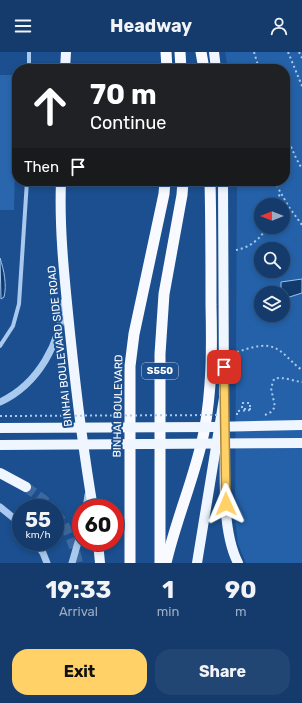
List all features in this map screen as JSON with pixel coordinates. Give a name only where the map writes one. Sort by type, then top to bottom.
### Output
[{"type":"highway","points":[[166,52],[166,64]]},
{"type":"highway","points":[[180,52],[181,64]]},
{"type":"highway","points":[[201,52],[203,64]]},
{"type":"highway","name":"BINHAI BOULEVARD","points":[[130,563],[130,366],[134,334],[165,186]]},
{"type":"highway","name":"S550","points":[[160,563],[161,325],[164,294],[183,186]]},
{"type":"highway","points":[[166,563],[172,538],[204,432],[208,408],[212,356],[210,186]]},
{"type":"main road","points":[[66,52],[66,64]]},
{"type":"main road","points":[[214,52],[215,64]]},
{"type":"main road","name":"BINHAI BOULEVARD SIDE ROAD","points":[[61,186],[61,242],[65,284],[76,386],[91,499]]},
{"type":"main road","points":[[223,186],[224,398],[227,526],[230,544],[238,563]]},
{"type":"main road","points":[[197,563],[224,398]]},
{"type":"main road","points":[[0,428],[302,425]]},
{"type":"main road","points":[[0,445],[302,444]]},
{"type":"main road","points":[[0,473],[26,487]]},
{"type":"main road","points":[[99,551],[100,563]]},
{"type":"street","points":[[28,52],[29,64]]},
{"type":"street","points":[[0,346],[13,326],[18,304],[27,186]]},
{"type":"street","points":[[0,402],[10,398],[24,387],[48,357],[56,339],[61,322],[65,284]]},
{"type":"street","points":[[87,499],[89,485]]},
{"type":"street","points":[[0,507],[12,517]]},
{"type":"street","points":[[42,551],[47,563]]},
{"type":"street","points":[[72,563],[75,551]]},
{"type":"path","points":[[254,52],[258,64]]},
{"type":"path","points":[[288,52],[302,86]]},
{"type":"path","points":[[299,52],[302,58]]},
{"type":"path","points":[[290,145],[302,169]]},
{"type":"path","points":[[277,186],[289,207],[302,224]]},
{"type":"path","points":[[278,198],[281,192]]},
{"type":"path","points":[[236,250],[245,248],[263,234]]},
{"type":"path","points":[[237,352],[259,346],[271,347],[278,349],[302,370]]},
{"type":"path","points":[[259,415],[266,415],[275,407],[271,388],[274,379],[278,377],[302,382]]},
{"type":"path","points":[[237,406],[237,415],[237,411],[250,410],[250,403],[242,403],[242,409],[247,409],[252,409]]},
{"type":"path","points":[[0,416],[229,415]]},
{"type":"shaded area","points":[[225,52],[302,52],[302,563],[246,563],[238,544],[235,518],[237,186],[290,186],[290,64],[227,64]]},
{"type":"shaded area","points":[[0,258],[5,283],[4,297],[1,299]]},
{"type":"shaded area","points":[[302,279],[302,293],[290,297],[290,286],[281,286],[281,282]]},
{"type":"building","points":[[0,75],[12,75],[12,186],[15,186],[14,210],[0,210]]},
{"type":"tunnel","points":[[26,487],[43,499]]},
{"type":"tunnel","points":[[64,524],[75,549],[78,563]]},
{"type":"route","points":[[224,367],[226,504]]}]
